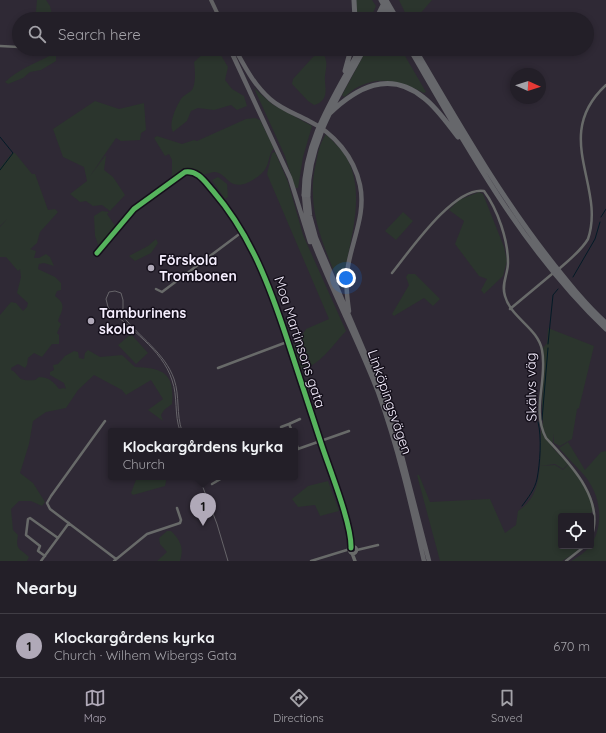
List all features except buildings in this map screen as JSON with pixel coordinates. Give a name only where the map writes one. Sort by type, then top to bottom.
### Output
[{"type":"highway","points":[[354,0],[355,12]]},
{"type":"highway","points":[[381,0],[388,12]]},
{"type":"highway","points":[[380,12],[386,0]]},
{"type":"highway","points":[[386,0],[393,12]]},
{"type":"highway","points":[[382,12],[390,0]]},
{"type":"highway","points":[[233,56],[287,171],[308,238],[318,256]]},
{"type":"highway","points":[[239,56],[253,80],[264,93],[284,108],[307,120],[332,136],[350,159],[357,175],[361,191],[360,218],[347,273],[347,297],[351,318]]},
{"type":"highway","points":[[338,87],[349,56]]},
{"type":"highway","points":[[318,256],[309,228],[304,176],[309,149],[338,87],[356,56]]},
{"type":"highway","points":[[351,318],[316,238],[306,195],[314,150],[329,114],[360,56]]},
{"type":"highway","points":[[414,56],[469,151],[506,207],[537,250],[566,286],[606,329]]},
{"type":"highway","points":[[419,56],[457,122],[509,204],[569,283],[606,323]]},
{"type":"highway","points":[[329,114],[350,95],[367,87],[384,84],[402,86],[415,91],[425,98],[469,151]]},
{"type":"highway","name":"Linköpingsvägen","points":[[318,256],[372,377],[384,410],[403,474],[424,561]]},
{"type":"highway","name":"Linköpingsvägen","points":[[351,318],[389,412],[430,561]]},
{"type":"main road","points":[[210,0],[216,12]]},
{"type":"street","points":[[0,46],[12,47]]},
{"type":"street","points":[[560,268],[579,251],[587,240],[595,219],[596,205],[583,145],[583,129],[588,108],[599,91],[606,85]]},
{"type":"street","points":[[97,253],[143,201],[185,172],[191,171]]},
{"type":"street","name":"Moa Martinsons gata","points":[[191,171],[196,173],[216,195],[243,232],[267,280],[320,441],[351,540],[355,561]]},
{"type":"street","name":"Skälvs väg","points":[[392,273],[447,209],[467,195],[480,191],[484,192],[500,223],[507,244],[508,264],[503,284],[504,295],[510,309],[535,335],[542,350],[539,410],[543,432],[546,438],[587,482]]},
{"type":"street","points":[[156,290],[162,292],[243,232]]},
{"type":"street","points":[[510,309],[552,274]]},
{"type":"street","points":[[218,368],[288,342]]},
{"type":"street","points":[[282,428],[300,419]]},
{"type":"street","points":[[105,421],[48,500],[48,506],[115,560],[147,534],[176,526],[181,522],[177,508]]},
{"type":"street","points":[[289,424],[291,428]]},
{"type":"street","points":[[298,449],[349,431]]},
{"type":"street","points":[[212,484],[219,480]]},
{"type":"street","points":[[592,491],[594,497]]},
{"type":"street","points":[[594,530],[598,519],[596,504]]},
{"type":"street","points":[[45,556],[38,551],[40,546],[26,535],[28,519],[30,518],[37,522],[58,538]]},
{"type":"street","points":[[41,561],[69,523]]},
{"type":"street","points":[[311,561],[378,545]]},
{"type":"street","points":[[566,561],[581,549]]},
{"type":"shaded area","points":[[37,0],[46,0],[52,12],[36,12]]},
{"type":"shaded area","points":[[356,0],[372,0],[376,6],[373,12],[357,12]]},
{"type":"shaded area","points":[[399,0],[432,0],[422,12],[405,12]]},
{"type":"shaded area","points":[[49,56],[56,56],[56,61],[41,70],[30,72],[23,78],[8,84],[5,82],[21,70]]},
{"type":"shaded area","points":[[201,56],[221,56],[228,67],[225,80],[232,89],[244,96],[247,106],[237,110],[231,105],[214,110],[198,108],[191,111],[187,121],[173,132],[171,125],[175,111],[181,99],[192,90],[194,85],[194,62]]},
{"type":"shaded area","points":[[324,56],[326,63],[325,97],[319,103],[314,105],[308,101],[292,84],[293,79],[313,57]]},
{"type":"shaded area","points":[[363,56],[405,56],[426,92],[424,93],[401,83],[376,81],[358,87],[344,97],[342,95]]},
{"type":"shaded area","points":[[254,88],[272,104],[312,126],[303,157],[298,188],[295,188],[285,156]]},
{"type":"shaded area","points":[[95,101],[119,109],[144,103],[146,130],[141,133],[140,140],[121,141],[116,138],[90,176],[106,156],[104,170],[113,177],[125,195],[110,211],[102,205],[93,206],[86,201],[80,202],[70,194],[87,181],[84,167],[63,157],[53,129]]},
{"type":"shaded area","points":[[255,118],[260,120],[274,148],[270,154],[268,164],[258,177],[238,185],[230,182],[222,175],[215,172],[203,175],[191,169],[180,173],[172,179],[172,160],[169,154],[165,156],[154,138],[157,136],[182,144],[194,140],[197,141],[246,119]]},
{"type":"shaded area","points":[[326,134],[345,155],[352,169],[355,185],[355,217],[343,282],[344,287],[341,288],[328,258],[318,227],[313,196],[313,180],[318,155]]},
{"type":"shaded area","points":[[275,152],[288,182],[303,235],[346,331],[320,360],[300,371],[292,346],[297,344],[306,329],[329,319],[267,174],[272,153]]},
{"type":"shaded area","points":[[12,153],[15,153],[32,174],[35,174],[48,210],[55,209],[58,212],[40,232],[37,243],[30,249],[36,251],[34,258],[39,258],[46,254],[50,257],[54,266],[44,263],[39,264],[38,269],[55,277],[61,283],[61,290],[57,291],[55,296],[61,302],[62,310],[58,321],[61,324],[57,333],[59,335],[59,344],[52,344],[42,357],[34,353],[28,358],[25,368],[18,364],[11,368],[11,370],[21,379],[35,380],[39,377],[46,378],[53,382],[59,389],[66,389],[64,383],[50,375],[50,372],[54,370],[53,365],[58,364],[65,356],[74,351],[78,352],[79,358],[84,359],[85,353],[88,350],[100,357],[122,355],[135,367],[153,369],[165,374],[169,379],[172,394],[172,404],[164,410],[161,415],[163,421],[148,410],[163,399],[151,380],[126,395],[122,390],[94,375],[78,390],[66,408],[46,412],[33,421],[29,444],[20,473],[33,483],[45,502],[42,506],[31,501],[19,501],[11,509],[13,530],[18,535],[17,544],[19,549],[29,557],[27,561],[0,561],[0,315],[11,302],[16,303],[23,311],[27,307],[28,303],[17,293],[21,277],[20,269],[18,271],[6,257],[0,257],[0,227],[7,219],[0,226],[0,168]]},
{"type":"shaded area","points":[[218,177],[227,184],[228,197],[225,199],[212,180]]},
{"type":"shaded area","points":[[479,192],[483,194],[504,247],[507,261],[503,276],[484,294],[481,290],[487,279],[479,276],[455,244],[464,221],[449,210],[459,200]]},
{"type":"shaded area","points":[[102,211],[109,212],[107,214],[116,227],[99,247],[95,236],[94,216]]},
{"type":"shaded area","points":[[403,212],[413,221],[396,240],[385,231]]},
{"type":"shaded area","points":[[156,239],[158,243],[151,253],[135,261],[129,256],[148,246]]},
{"type":"shaded area","points":[[408,274],[415,274],[440,299],[433,306],[424,298],[394,316],[392,314],[409,285],[406,277]]},
{"type":"shaded area","points":[[548,328],[594,346],[579,408],[577,409],[572,439],[560,446],[554,443],[554,434],[552,447],[568,464],[563,469],[555,464],[540,466],[541,432],[543,422],[543,348],[547,343]]},
{"type":"shaded area","points":[[131,334],[148,353],[136,364],[118,345]]},
{"type":"shaded area","points":[[568,442],[585,470],[601,452],[606,451],[606,561],[571,561],[587,549],[594,549],[594,540],[598,529],[599,510],[590,483],[559,448]]},
{"type":"shaded area","points":[[569,464],[578,474],[591,496],[595,509],[591,513],[558,513],[558,549],[578,549],[575,553],[562,561],[440,561],[417,475],[419,475],[430,502],[490,499],[505,533],[516,525],[518,511],[524,507],[535,492],[540,466],[555,465],[563,470]]},
{"type":"shaded area","points":[[136,480],[166,480],[165,486],[133,495],[131,493]]},
{"type":"shaded area","points":[[328,481],[339,511],[320,516],[315,505],[298,507],[292,499],[308,486]]},
{"type":"shaded area","points":[[167,531],[171,531],[181,545],[182,552],[180,561],[157,561],[167,552],[160,544],[159,538]]},
{"type":"waterway","points":[[0,137],[13,153],[0,170]]},
{"type":"waterway","points":[[601,217],[606,209]]},
{"type":"waterway","points":[[573,277],[595,239],[600,222]]},
{"type":"waterway","points":[[548,344],[553,295],[558,289]]},
{"type":"waterway","points":[[542,420],[548,348]]},
{"type":"waterway","points":[[522,506],[533,490],[537,479],[540,450],[538,422]]},
{"type":"tram line","points":[[179,428],[174,386],[167,369],[153,349],[108,307],[106,299],[109,292],[115,291],[121,293],[123,300],[123,316],[158,353],[170,370],[176,385],[181,428]]},
{"type":"tram line","points":[[200,480],[217,524],[228,561]]},
{"type":"cycle path","points":[[97,253],[134,209],[185,172],[194,173],[201,177],[238,225],[258,262],[274,301],[344,511],[348,525],[351,548]]},
{"type":"place","name":"Förskola Trombonen","points":[[151,268]]},
{"type":"place","name":"Tamburinens skola","points":[[91,321]]},
{"type":"place","name":"Klockargårdens kyrka","points":[[203,526]]}]
